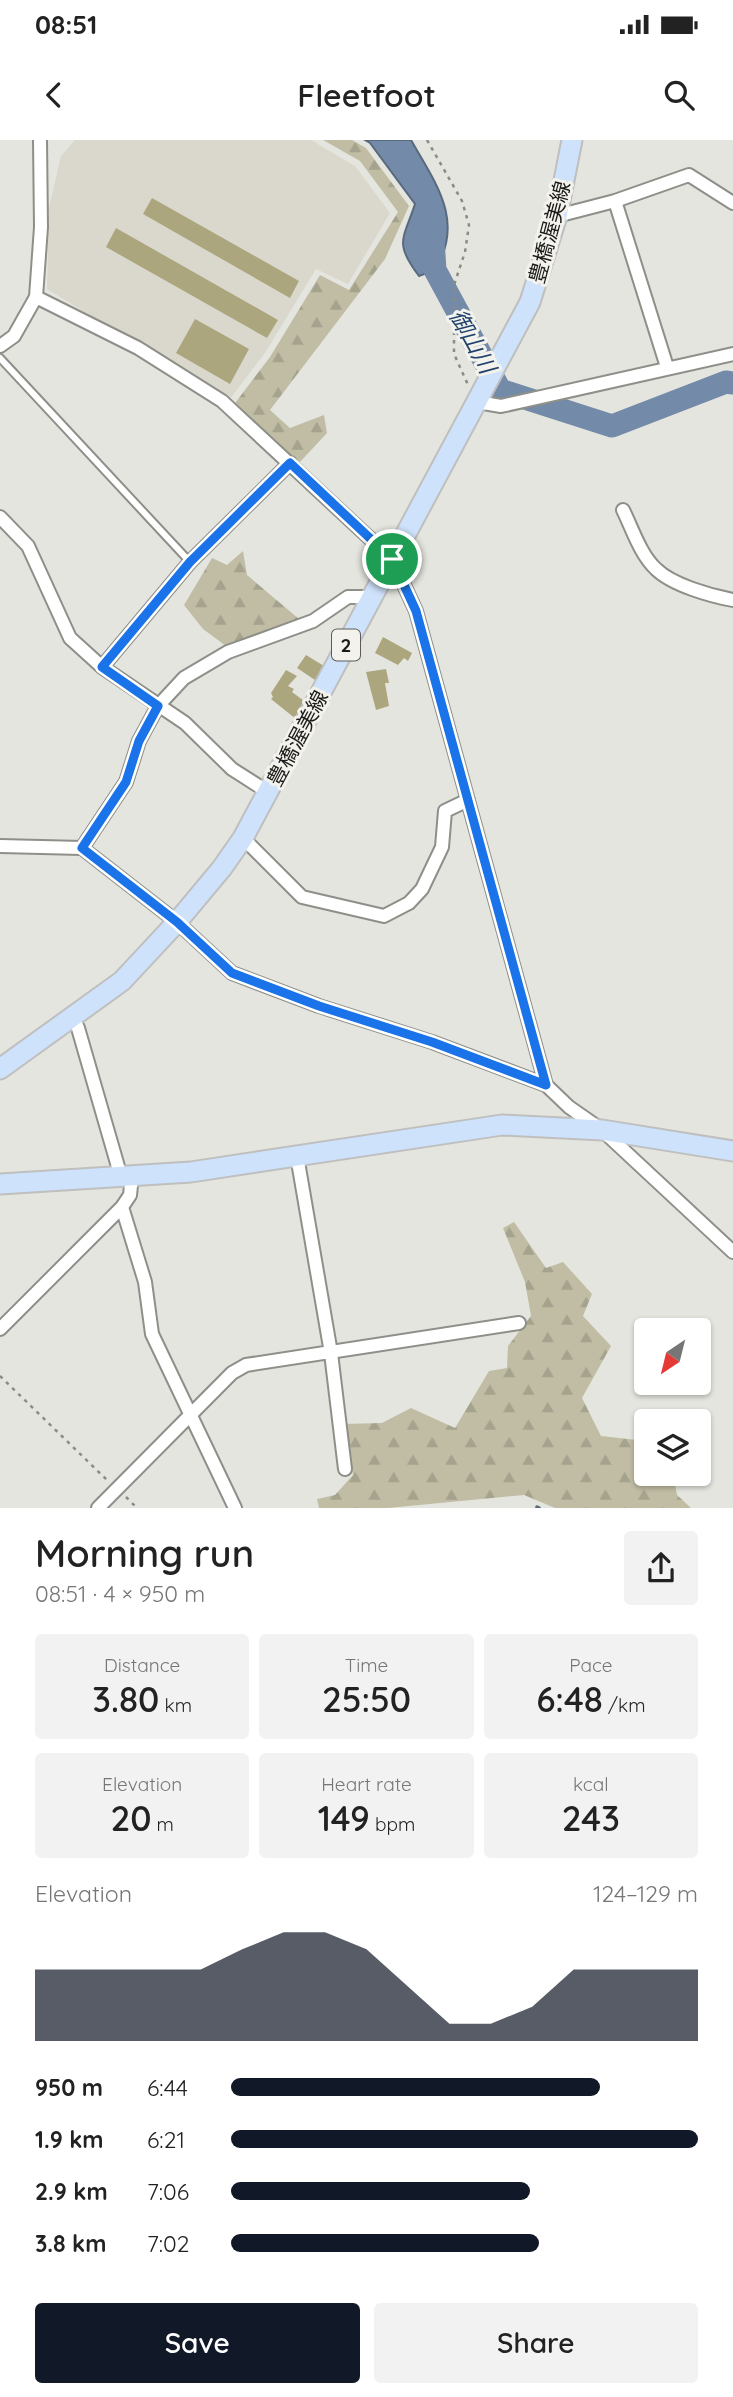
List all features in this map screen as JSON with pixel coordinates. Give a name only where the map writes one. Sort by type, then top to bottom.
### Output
[{"type":"main road","name":"豊橋渥美線","points":[[0,1069],[122,981],[177,922],[243,838],[530,302],[557,216],[572,140]]},
{"type":"main road","points":[[0,1184],[191,1172],[502,1125],[603,1130],[733,1152]]},
{"type":"street","points":[[0,346],[14,336],[36,297],[41,226],[40,140]]},
{"type":"street","points":[[557,216],[615,201],[689,175],[733,203]]},
{"type":"street","points":[[615,201],[667,367]]},
{"type":"street","points":[[36,297],[138,348],[222,401],[392,559],[416,611],[546,1085]]},
{"type":"street","points":[[479,399],[501,406],[733,354]]},
{"type":"street","points":[[102,667],[190,562],[290,463]]},
{"type":"street","points":[[623,510],[656,569],[701,592],[733,600]]},
{"type":"street","points":[[0,517],[28,546],[69,638],[102,667],[185,723],[232,769],[268,793]]},
{"type":"street","points":[[82,848],[126,782],[139,741],[158,706],[184,678],[228,652],[313,621],[348,597],[371,597]]},
{"type":"street","points":[[243,838],[302,897],[384,916],[409,904],[422,890],[442,847],[445,811],[468,800]]},
{"type":"street","points":[[0,846],[82,848],[177,922],[232,973],[319,1006],[432,1042],[546,1085],[569,1107],[603,1130],[733,1252]]},
{"type":"street","points":[[0,1329],[122,1207],[130,1195],[127,1177],[72,1016]]},
{"type":"street","points":[[297,1156],[331,1353],[345,1469]]},
{"type":"street","points":[[122,1207],[145,1282],[152,1334],[235,1508]]},
{"type":"street","points":[[98,1508],[232,1373],[246,1366],[519,1323]]},
{"type":"lane","points":[[0,358],[190,562]]},
{"type":"path","points":[[427,140],[462,201],[469,225],[465,252],[454,285],[454,354],[467,386],[479,399]]},
{"type":"path","points":[[0,1376],[137,1508]]},
{"type":"shaded area","points":[[75,140],[311,140],[355,166],[390,213],[348,284],[316,269],[265,353],[229,400],[47,289],[49,208],[61,156]]},
{"type":"green space","points":[[323,140],[352,140],[366,148],[409,206],[385,259],[270,410],[290,428],[324,415],[327,433],[300,462],[232,407],[270,357],[320,275],[349,290],[398,212],[360,161]]},
{"type":"green space","points":[[243,551],[247,575],[299,619],[226,646],[203,629],[184,605],[212,558],[227,565]]},
{"type":"green space","points":[[514,1222],[546,1268],[563,1262],[592,1294],[583,1316],[611,1346],[582,1398],[601,1436],[634,1440],[634,1486],[675,1486],[677,1495],[691,1508],[555,1508],[524,1495],[388,1508],[319,1508],[317,1499],[335,1495],[353,1475],[343,1424],[382,1423],[411,1408],[455,1428],[489,1371],[507,1368],[508,1346],[531,1316],[525,1282],[503,1228]]},
{"type":"water","points":[[365,140],[411,140],[430,172],[444,203],[447,219],[444,252],[435,270],[419,276],[406,256],[404,234],[415,204]]},
{"type":"building","points":[[152,198],[299,281],[290,298],[143,214]]},
{"type":"building","points":[[116,228],[278,320],[267,338],[106,247]]},
{"type":"building","points":[[195,319],[249,349],[230,384],[176,353]]},
{"type":"building","points":[[383,637],[412,653],[408,661],[404,658],[398,665],[375,653]]},
{"type":"building","points":[[306,655],[324,666],[315,680],[297,668]]},
{"type":"building","points":[[386,669],[389,683],[385,683],[389,706],[376,710],[366,672]]},
{"type":"building","points":[[286,670],[297,676],[288,686],[307,703],[296,719],[271,699],[271,693]]},
{"type":"waterway","name":"御山川","points":[[433,240],[435,270],[500,390],[612,426],[726,382],[733,383]]},
{"type":"route","points":[[290,463],[392,559],[416,611],[546,1085],[432,1042],[319,1006],[232,973],[177,922],[82,848],[126,782],[139,741],[158,706],[102,667],[190,562],[290,463]]}]
